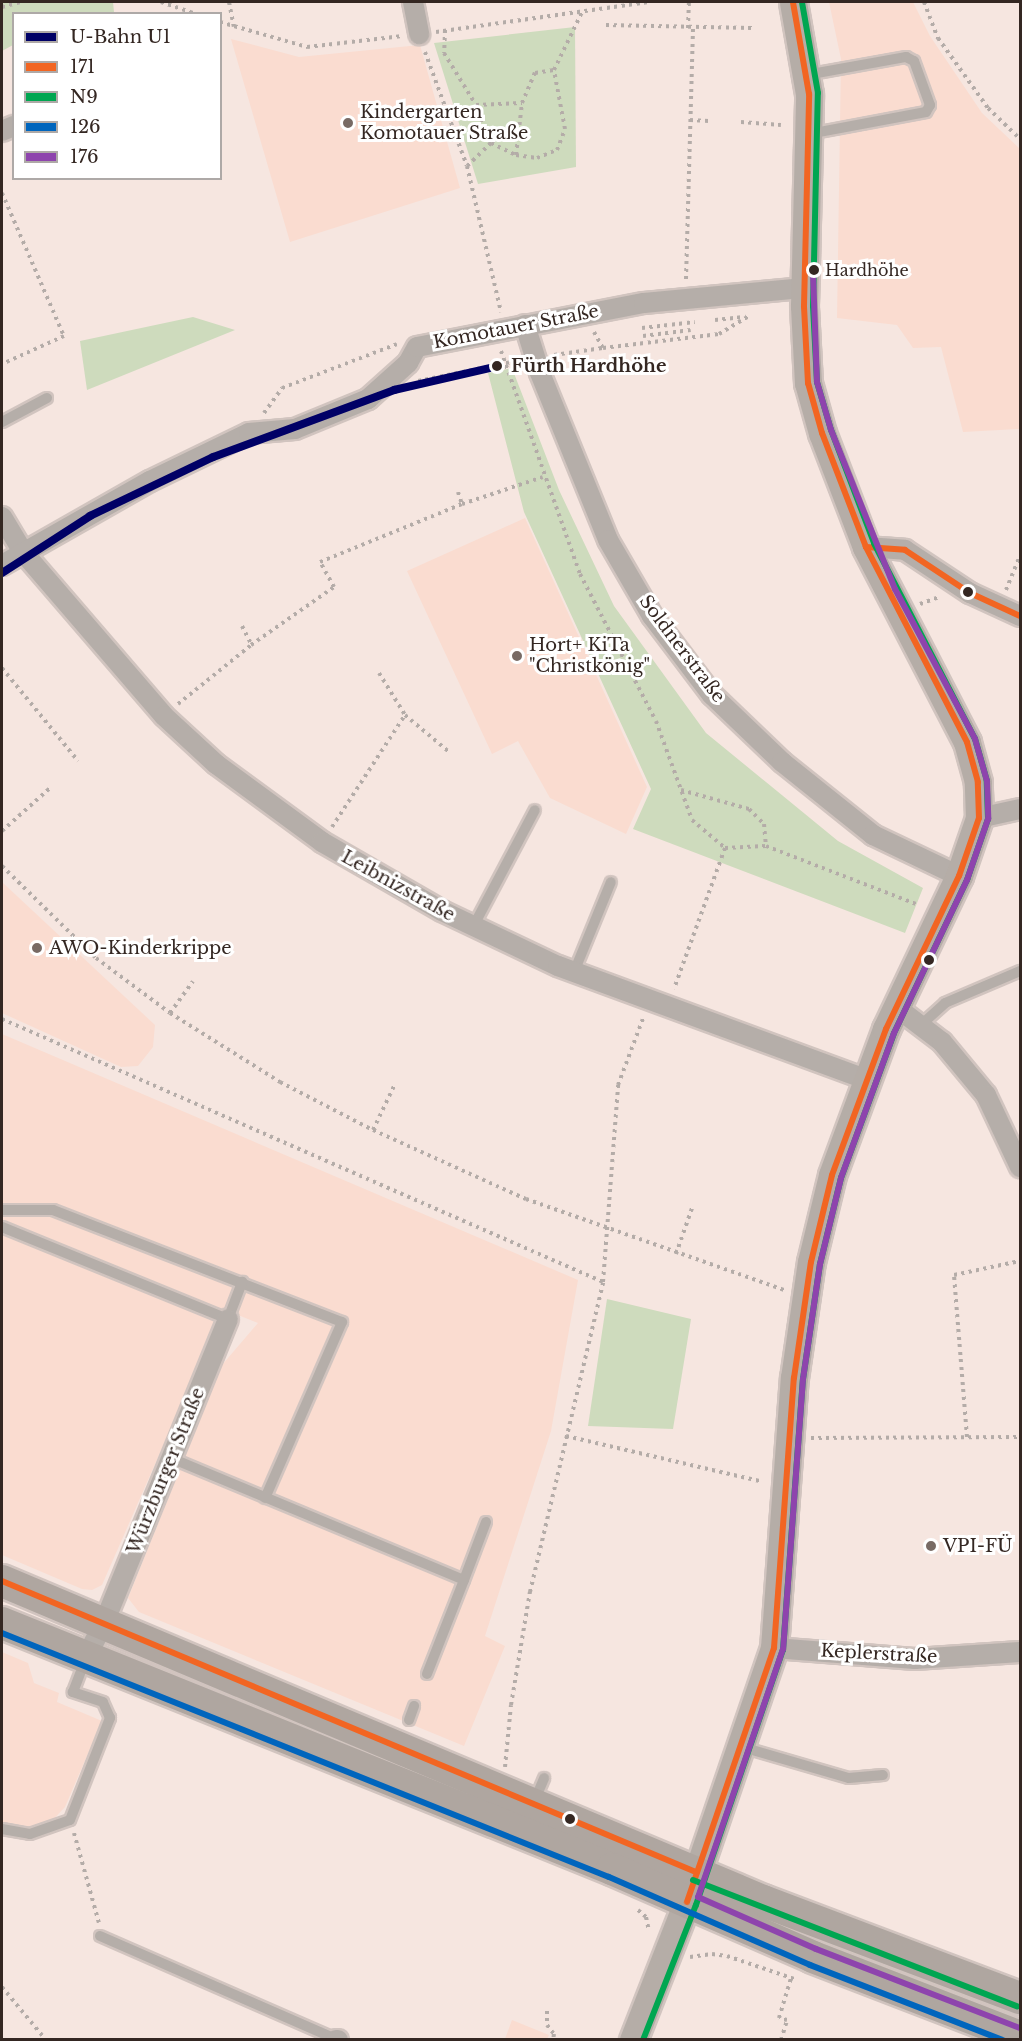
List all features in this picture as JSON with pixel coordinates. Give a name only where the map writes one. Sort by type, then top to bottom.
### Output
[{"type":"main road","points":[[2,1581],[503,1789],[539,1790],[696,1872],[822,1924],[1020,1998]]},
{"type":"main road","points":[[2,1623],[687,1902],[813,1957],[1020,2037]]},
{"type":"street","points":[[413,2],[419,34]]},
{"type":"street","points":[[633,2040],[687,1902],[742,1747],[774,1648],[789,1438],[805,1297],[832,1175],[866,1079],[896,1007],[959,876],[979,818],[978,782],[967,742],[866,547],[822,433],[808,383],[804,288],[808,134],[806,75],[793,2]]},
{"type":"street","name":"Komotauer Straße","points":[[2,565],[150,482],[249,433],[295,429],[368,399],[408,363],[417,347],[499,329],[686,297],[804,288]]},
{"type":"street","name":"Soldnerstraße","points":[[525,325],[535,358],[608,540],[652,616],[712,695],[782,762],[873,835],[959,876]]},
{"type":"street","name":"Leibnizstraße","points":[[2,517],[23,552],[164,716],[216,764],[322,842],[473,927],[574,972],[658,1005],[866,1079]]},
{"type":"street","points":[[866,547],[905,550],[999,608],[1020,616]]},
{"type":"street","points":[[979,818],[1020,810]]},
{"type":"street","points":[[896,1007],[922,1024],[942,1042],[986,1095],[1020,1167]]},
{"type":"street","name":"Würzburger Straße","points":[[86,1657],[104,1623],[228,1319]]},
{"type":"street","name":"Keplerstraße","points":[[774,1648],[915,1659],[1020,1652]]},
{"type":"lane","points":[[806,75],[906,57],[914,61],[930,105],[926,112],[808,134]]},
{"type":"lane","points":[[2,422],[47,398]]},
{"type":"lane","points":[[473,927],[535,810]]},
{"type":"lane","points":[[574,972],[611,882]]},
{"type":"lane","points":[[922,1024],[945,1003],[1020,971]]},
{"type":"lane","points":[[2,1210],[53,1210],[342,1322],[265,1498]]},
{"type":"lane","points":[[2,1227],[228,1319],[242,1282]]},
{"type":"lane","points":[[171,1458],[464,1580]]},
{"type":"lane","points":[[427,1674],[486,1522]]},
{"type":"lane","points":[[2,1829],[30,1834],[69,1820],[110,1718],[103,1702],[74,1692],[86,1657]]},
{"type":"lane","points":[[410,1720],[414,1706]]},
{"type":"lane","points":[[742,1747],[849,1778],[883,1775]]},
{"type":"lane","points":[[100,1936],[337,2039]]},
{"type":"path","points":[[2,7],[21,2]]},
{"type":"path","points":[[161,2],[175,4],[191,12]]},
{"type":"path","points":[[230,2],[234,27]]},
{"type":"path","points":[[686,297],[691,28],[689,2]]},
{"type":"path","points":[[924,2],[938,38],[988,108],[1020,139]]},
{"type":"path","points":[[445,30],[444,53],[476,105],[491,143],[516,155],[537,158],[557,150],[566,129],[554,70],[582,11]]},
{"type":"path","points":[[606,25],[752,28]]},
{"type":"path","points":[[419,34],[466,166],[505,363],[543,477],[580,574],[656,721],[692,820],[725,848],[766,846],[878,887],[941,915]]},
{"type":"path","points":[[516,155],[522,103],[536,73],[554,70]]},
{"type":"path","points":[[476,105],[522,103]]},
{"type":"path","points":[[690,120],[709,121]]},
{"type":"path","points":[[741,122],[781,125]]},
{"type":"path","points":[[466,166],[491,143]]},
{"type":"path","points":[[2,194],[64,336],[2,364]]},
{"type":"path","points":[[591,312],[594,335],[603,348]]},
{"type":"path","points":[[415,381],[535,358],[719,334],[749,316]]},
{"type":"path","points":[[642,328],[695,322]]},
{"type":"path","points":[[643,336],[691,330]]},
{"type":"path","points":[[249,433],[282,388],[395,343],[417,347]]},
{"type":"path","points":[[164,716],[251,645],[334,587],[320,562],[462,504],[543,477]]},
{"type":"path","points":[[458,492],[462,504]]},
{"type":"path","points":[[999,608],[1020,556]]},
{"type":"path","points":[[914,606],[948,593]]},
{"type":"path","points":[[242,626],[251,645]]},
{"type":"path","points":[[2,668],[78,761]]},
{"type":"path","points":[[379,673],[405,715],[448,751]]},
{"type":"path","points":[[322,842],[405,715]]},
{"type":"path","points":[[2,831],[51,787]]},
{"type":"path","points":[[681,790],[749,809],[764,824],[766,846]]},
{"type":"path","points":[[503,1789],[511,1705],[530,1592],[603,1282],[618,1085],[658,1005],[725,848]]},
{"type":"path","points":[[2,866],[96,958],[170,1013],[280,1082],[373,1130],[526,1199],[676,1254],[805,1297]]},
{"type":"path","points":[[170,1013],[193,981]]},
{"type":"path","points":[[2,1019],[603,1282]]},
{"type":"path","points":[[373,1130],[394,1086]]},
{"type":"path","points":[[676,1254],[692,1209]]},
{"type":"path","points":[[967,1437],[954,1275],[1020,1261]]},
{"type":"path","points":[[566,1437],[787,1487]]},
{"type":"path","points":[[789,1438],[1020,1437]]},
{"type":"path","points":[[69,1820],[98,1909],[100,1936]]},
{"type":"path","points":[[635,1907],[650,1926],[647,1940]]},
{"type":"path","points":[[691,1958],[712,1954],[728,1956],[800,1981]]},
{"type":"path","points":[[781,2040],[787,2020],[779,2018],[790,1978]]},
{"type":"path","points":[[2,1987],[46,2040]]},
{"type":"path","points":[[547,2011],[547,2025],[554,2034],[553,2040]]},
{"type":"shaded area","points":[[829,2],[913,2],[930,36],[982,113],[1020,149],[1020,429],[963,432],[941,347],[913,348],[897,325],[837,318],[841,59]]},
{"type":"shaded area","name":"Kindergarten Komotauer Straße","points":[[231,39],[299,57],[420,45],[460,188],[290,242]]},
{"type":"shaded area","name":"Hort+ KiTa \"Christkönig\"","points":[[525,518],[647,787],[626,834],[550,798],[518,741],[492,754],[407,571]]},
{"type":"shaded area","name":"AWO-Kinderkrippe","points":[[2,882],[155,1025],[153,1047],[138,1066],[121,1067],[2,1013]]},
{"type":"shaded area","points":[[2,1034],[578,1280],[551,1431],[485,1636],[505,1646],[464,1746],[139,1612],[128,1598],[222,1365],[258,1323],[223,1309],[102,1585],[92,1590],[82,1589],[2,1555]]},
{"type":"shaded area","points":[[2,1652],[28,1663],[34,1683],[59,1693],[57,1702],[102,1721],[65,1807],[50,1823],[32,1827],[2,1822]]},
{"type":"shaded area","points":[[512,2020],[549,2035],[547,2039],[505,2039]]},
{"type":"green space","points":[[2,2],[113,2],[114,12],[12,12],[12,46],[2,51]]},
{"type":"green space","points":[[575,27],[576,167],[478,184],[434,43]]},
{"type":"green space","points":[[193,317],[235,330],[87,390],[80,341]]},
{"type":"green space","points":[[512,368],[559,490],[614,606],[706,733],[838,841],[923,888],[905,933],[633,829],[651,789],[524,512],[488,373]]},
{"type":"green space","points":[[607,1299],[691,1319],[673,1429],[588,1426]]},
{"type":"metro line","name":"U1","points":[[2,573],[90,516],[213,457],[394,390],[499,366]]},
{"type":"transit line","name":"171","points":[[687,1902],[774,1648],[794,1378],[811,1262],[832,1175],[886,1029],[959,876],[979,818],[978,782],[967,742],[866,547],[822,433],[808,383],[804,306],[809,94],[793,2]]},
{"type":"transit line","name":"N9","points":[[643,2040],[696,1905],[783,1650],[803,1379],[820,1264],[841,1178],[894,1033],[967,880],[988,819],[987,781],[975,739],[874,543],[831,430],[817,382],[813,306],[818,93],[802,2]]},
{"type":"transit line","name":"176","points":[[813,273],[817,382],[831,430],[895,589],[975,739],[987,781],[988,819],[967,880],[894,1033],[841,1178],[820,1264],[803,1379],[783,1649],[698,1897],[816,1949],[1020,2028]]},
{"type":"transit line","name":"171","points":[[866,547],[905,550],[970,593],[1020,616]]},
{"type":"transit line","name":"171","points":[[2,1581],[696,1872]]},
{"type":"transit line","name":"126","points":[[2,1633],[609,1877],[810,1965],[1002,2040]]},
{"type":"transit line","name":"N9","points":[[693,1880],[1017,2006]]},
{"type":"place","name":"Kindergarten Komotauer Straße","points":[[348,123]]},
{"type":"place","name":"Hardhöhe","points":[[814,270]]},
{"type":"place","name":"Fürth Hardhöhe","points":[[497,366]]},
{"type":"place","name":"Hort+ KiTa \"Christkönig\"","points":[[517,656]]},
{"type":"place","name":"AWO-Kinderkrippe","points":[[37,948]]},
{"type":"place","name":"VPI-FÜ","points":[[931,1546]]}]
